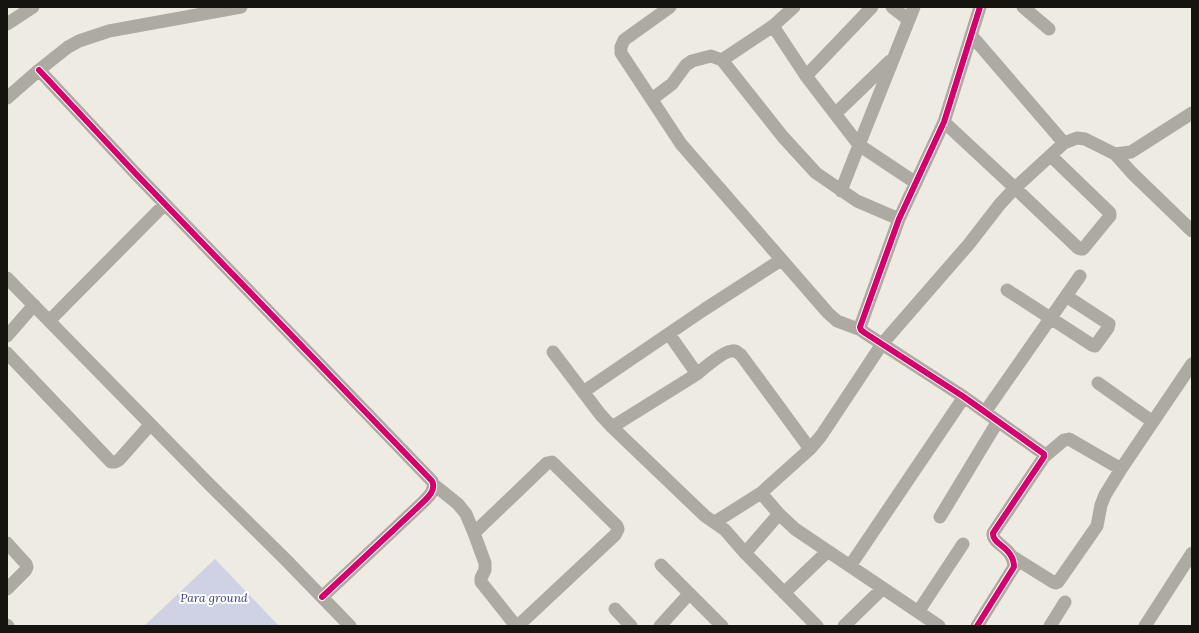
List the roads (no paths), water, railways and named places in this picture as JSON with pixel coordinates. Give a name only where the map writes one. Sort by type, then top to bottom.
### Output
[{"type":"street","points":[[7,24],[33,7]]},
{"type":"street","points":[[7,98],[68,47],[79,41],[109,31],[241,7]]},
{"type":"street","points":[[670,7],[624,40],[621,47],[621,53],[681,144],[781,260],[828,313],[837,321],[861,330],[964,397],[1042,452],[1044,456]]},
{"type":"street","points":[[722,60],[772,26],[794,7]]},
{"type":"street","points":[[806,76],[872,7]]},
{"type":"street","points":[[892,7],[910,20]]},
{"type":"street","points":[[842,191],[914,7]]},
{"type":"street","points":[[861,330],[861,324],[899,219],[944,122],[980,7]]},
{"type":"street","points":[[1023,7],[1049,29]]},
{"type":"street","points":[[772,26],[806,76],[859,145],[916,183]]},
{"type":"street","points":[[971,35],[1064,143]]},
{"type":"street","points":[[652,99],[672,84],[686,65],[692,61],[711,56],[722,60],[783,137],[816,173],[857,201],[899,219]]},
{"type":"street","points":[[835,114],[894,57]]},
{"type":"street","points":[[39,70],[165,204],[416,464],[433,484],[458,504],[466,514],[485,562],[485,570],[481,578],[481,582],[512,621],[519,624],[522,622],[615,535],[618,529],[617,526],[554,464],[549,462],[474,533]]},
{"type":"street","points":[[1115,154],[1131,152],[1190,118]]},
{"type":"street","points":[[944,122],[1078,248],[1083,249],[1110,216],[1110,213],[1050,156]]},
{"type":"street","points":[[714,522],[761,493],[810,449],[821,436],[882,344],[977,234],[1000,204],[1015,188],[1064,143],[1077,138],[1085,139],[1115,154],[1132,173],[1191,228]]},
{"type":"street","points":[[49,321],[165,204]]},
{"type":"street","points":[[583,392],[781,260]]},
{"type":"street","points":[[985,412],[1080,276]]},
{"type":"street","points":[[7,278],[150,425],[350,626]]},
{"type":"street","points":[[1007,290],[1092,345],[1097,345],[1109,324],[1066,296]]},
{"type":"street","points":[[7,336],[34,305]]},
{"type":"street","points":[[668,334],[697,374]]},
{"type":"street","points":[[612,427],[697,374],[725,353],[732,350],[741,355],[810,449]]},
{"type":"street","points":[[553,352],[600,414],[612,427],[705,516],[725,530],[745,554],[817,626]]},
{"type":"street","points":[[7,353],[111,462],[119,460],[150,425]]},
{"type":"street","points":[[1121,469],[1069,439],[1064,440],[1044,456],[994,534],[993,537],[995,541],[1008,550],[1013,557],[1053,582],[1058,582],[1097,526],[1101,505],[1105,495],[1192,364]]},
{"type":"street","points":[[1098,382],[1153,422]]},
{"type":"street","points":[[850,566],[964,397]]},
{"type":"street","points":[[940,517],[998,422]]},
{"type":"street","points":[[322,597],[432,493],[433,484]]},
{"type":"street","points":[[761,493],[779,514],[795,529],[935,625]]},
{"type":"street","points":[[745,554],[779,514]]},
{"type":"street","points":[[7,543],[27,567],[25,571],[7,589]]},
{"type":"street","points":[[918,612],[963,544]]},
{"type":"street","points":[[784,593],[828,551]]},
{"type":"street","points":[[1145,626],[1192,553]]},
{"type":"street","points":[[977,626],[1013,571],[1013,557]]},
{"type":"street","points":[[661,565],[722,626]]},
{"type":"street","points":[[844,626],[883,588]]},
{"type":"street","points":[[660,626],[689,594]]},
{"type":"street","points":[[1050,626],[1065,602]]},
{"type":"street","points":[[615,609],[631,626]]},
{"type":"park label","name":"Para ground","points":[[214,598]]}]
